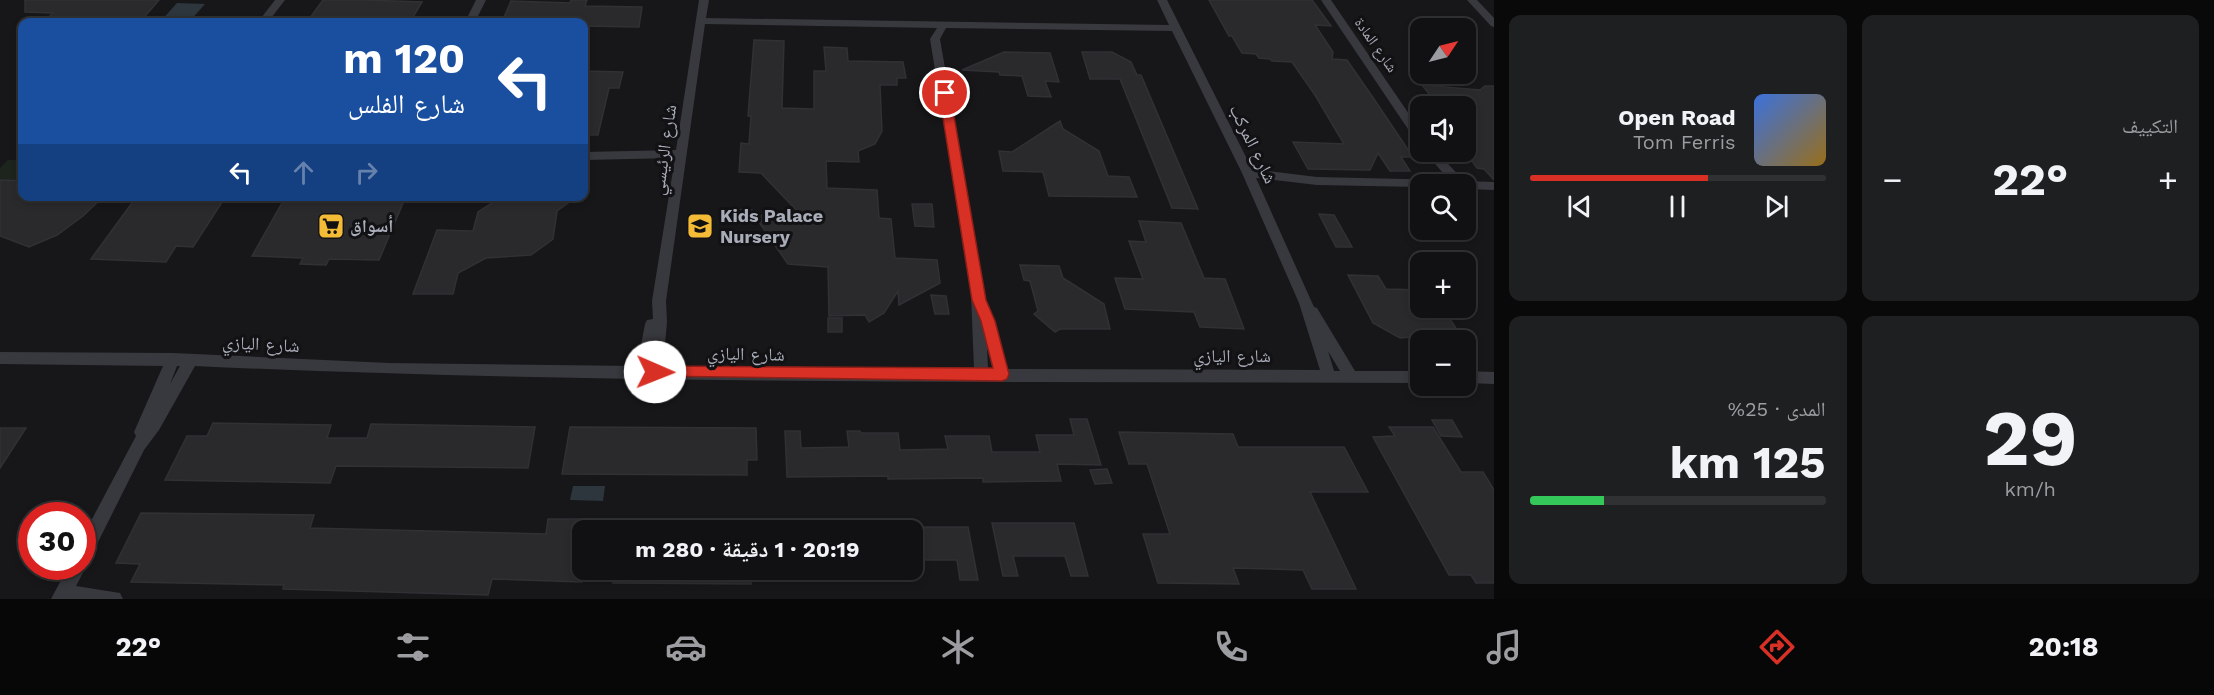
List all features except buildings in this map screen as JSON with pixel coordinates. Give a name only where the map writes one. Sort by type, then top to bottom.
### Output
[{"type":"street","points":[[266,18],[280,0]]},
{"type":"street","points":[[472,18],[481,0]]},
{"type":"street","name":"شارع الرئيسي","points":[[649,372],[660,322],[659,306],[704,0]]},
{"type":"street","name":"شارع المركب","points":[[1162,0],[1250,178],[1307,305],[1329,376]]},
{"type":"street","name":"شارع المادة","points":[[1326,0],[1410,123]]},
{"type":"street","points":[[1472,0],[1494,24]]},
{"type":"street","points":[[701,17],[942,27],[1176,31]]},
{"type":"street","points":[[904,25],[936,46]]},
{"type":"street","points":[[942,27],[936,37],[936,46],[979,300],[981,374]]},
{"type":"street","points":[[588,156],[681,159]]},
{"type":"street","points":[[1439,162],[1451,174]]},
{"type":"street","points":[[1250,178],[1410,183]]},
{"type":"street","points":[[1476,185],[1494,186]]},
{"type":"street","points":[[979,300],[988,321],[1002,374]]},
{"type":"street","name":"شارع المركب","points":[[1307,305],[1323,327],[1351,376]]},
{"type":"street","name":"شارع اليازي","points":[[0,358],[172,359],[389,369],[1410,377]]},
{"type":"street","points":[[139,445],[147,419],[172,359]]},
{"type":"street","points":[[96,529],[139,445],[154,425],[191,360]]},
{"type":"street","points":[[1476,377],[1494,378]]},
{"type":"street","points":[[70,580],[62,596],[114,599]]},
{"type":"shaded area","points":[[177,3],[205,4],[193,18],[164,18]]},
{"type":"shaded area","points":[[8,160],[18,160],[18,186],[0,185],[0,168]]},
{"type":"shaded area","points":[[573,486],[605,486],[603,501],[570,500]]},
{"type":"place","name":"أسواق","points":[[331,226]]},
{"type":"place","name":"Kids Palace Nursery","points":[[700,226]]},
{"type":"route","points":[[655,372],[1002,374],[988,321],[979,300],[945,93]]}]
